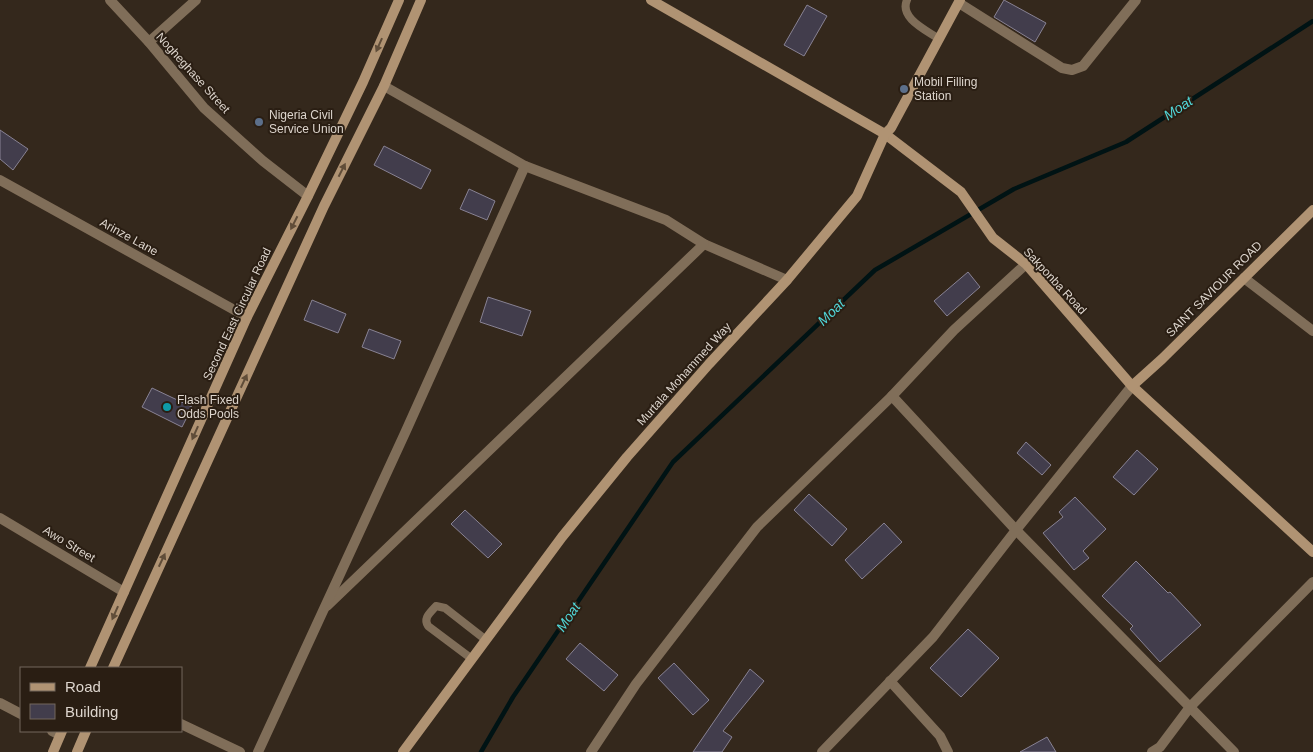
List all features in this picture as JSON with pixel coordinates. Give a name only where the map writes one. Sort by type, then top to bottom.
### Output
[{"type":"main road","name":"Second East Circular Road","points":[[90,667],[247,317],[363,82],[399,0]]},
{"type":"main road","points":[[112,667],[320,215],[384,86],[421,0]]},
{"type":"main road","name":"Sakponba Road","points":[[658,2],[885,134],[960,192],[993,238],[1026,264],[1132,386],[1313,552]]},
{"type":"main road","name":"Murtala Mohammed Way","points":[[403,752],[562,537],[627,457],[786,280],[856,196],[885,134],[891,128],[959,2]]},
{"type":"main road","name":"SAINT SAVIOUR ROAD","points":[[1132,386],[1162,359],[1313,210]]},
{"type":"main road","points":[[53,752],[58,732]]},
{"type":"main road","points":[[77,752],[86,732]]},
{"type":"street","name":"Nogheghase Street","points":[[110,0],[149,42],[204,108],[263,161],[308,196]]},
{"type":"street","points":[[149,42],[196,0]]},
{"type":"street","points":[[959,2],[1062,68],[1072,70],[1083,66],[1136,0]]},
{"type":"street","points":[[384,86],[525,166],[666,220],[704,244],[786,280]]},
{"type":"street","points":[[258,752],[405,433],[525,166]]},
{"type":"street","name":"Arinze Lane","points":[[0,180],[247,317]]},
{"type":"street","points":[[323,610],[704,244]]},
{"type":"street","points":[[591,752],[636,684],[757,527],[892,396],[954,330],[1026,264]]},
{"type":"street","points":[[1244,278],[1313,331]]},
{"type":"street","points":[[822,752],[933,637],[1132,386]]},
{"type":"street","points":[[892,396],[1016,530],[1234,752]]},
{"type":"street","name":"Awo Street","points":[[0,518],[124,592]]},
{"type":"street","points":[[1152,752],[1160,747],[1190,706],[1313,582]]},
{"type":"street","points":[[890,681],[940,736],[948,752]]},
{"type":"street","points":[[0,703],[20,713]]},
{"type":"street","points":[[182,724],[240,752]]},
{"type":"lane","points":[[907,0],[905,2],[905,10],[909,17],[939,39]]},
{"type":"lane","points":[[472,659],[428,626],[425,622],[426,618],[436,606],[445,608],[486,640]]},
{"type":"building","points":[[1004,0],[1046,23],[1035,42],[994,17]]},
{"type":"building","points":[[807,5],[827,16],[804,56],[784,45]]},
{"type":"building","points":[[0,130],[28,149],[13,170],[0,159]]},
{"type":"building","points":[[384,146],[431,170],[421,189],[374,165]]},
{"type":"building","points":[[469,189],[495,201],[487,220],[460,209]]},
{"type":"building","points":[[968,272],[980,287],[947,316],[934,301]]},
{"type":"building","points":[[488,297],[531,311],[522,336],[480,322]]},
{"type":"building","points":[[312,300],[346,314],[338,333],[304,320]]},
{"type":"building","points":[[369,329],[401,341],[394,359],[362,347]]},
{"type":"building","name":"Flash Fixed Odds Pools","points":[[152,388],[192,407],[182,427],[142,407]]},
{"type":"building","points":[[1026,442],[1051,465],[1042,475],[1017,453]]},
{"type":"building","points":[[1137,450],[1158,469],[1134,495],[1113,477]]},
{"type":"building","points":[[809,494],[847,529],[832,546],[794,510]]},
{"type":"building","points":[[1075,497],[1106,529],[1083,551],[1089,558],[1074,570],[1043,533],[1063,517],[1059,512]]},
{"type":"building","points":[[465,510],[502,544],[488,558],[451,524]]},
{"type":"building","points":[[884,523],[902,542],[862,579],[845,560]]},
{"type":"building","points":[[1136,561],[1168,593],[1170,592],[1201,625],[1160,662],[1130,629],[1133,626],[1102,596]]},
{"type":"building","points":[[968,629],[999,658],[961,697],[930,668]]},
{"type":"building","points":[[580,643],[618,675],[604,691],[566,659]]},
{"type":"building","points":[[674,663],[709,700],[693,715],[658,678]]},
{"type":"building","points":[[750,669],[764,681],[723,731],[732,737],[722,752],[693,752]]},
{"type":"building","points":[[1047,737],[1056,752],[1020,752]]},
{"type":"waterway","name":"Moat","points":[[481,752],[513,697],[673,462],[875,270],[1014,189],[1126,142],[1313,21]]},
{"type":"place","name":"Mobil Filling Station","points":[[904,89]]},
{"type":"place","name":"Nigeria Civil Service Union","points":[[259,122]]},
{"type":"place","name":"Flash Fixed Odds Pools","points":[[167,407]]}]
